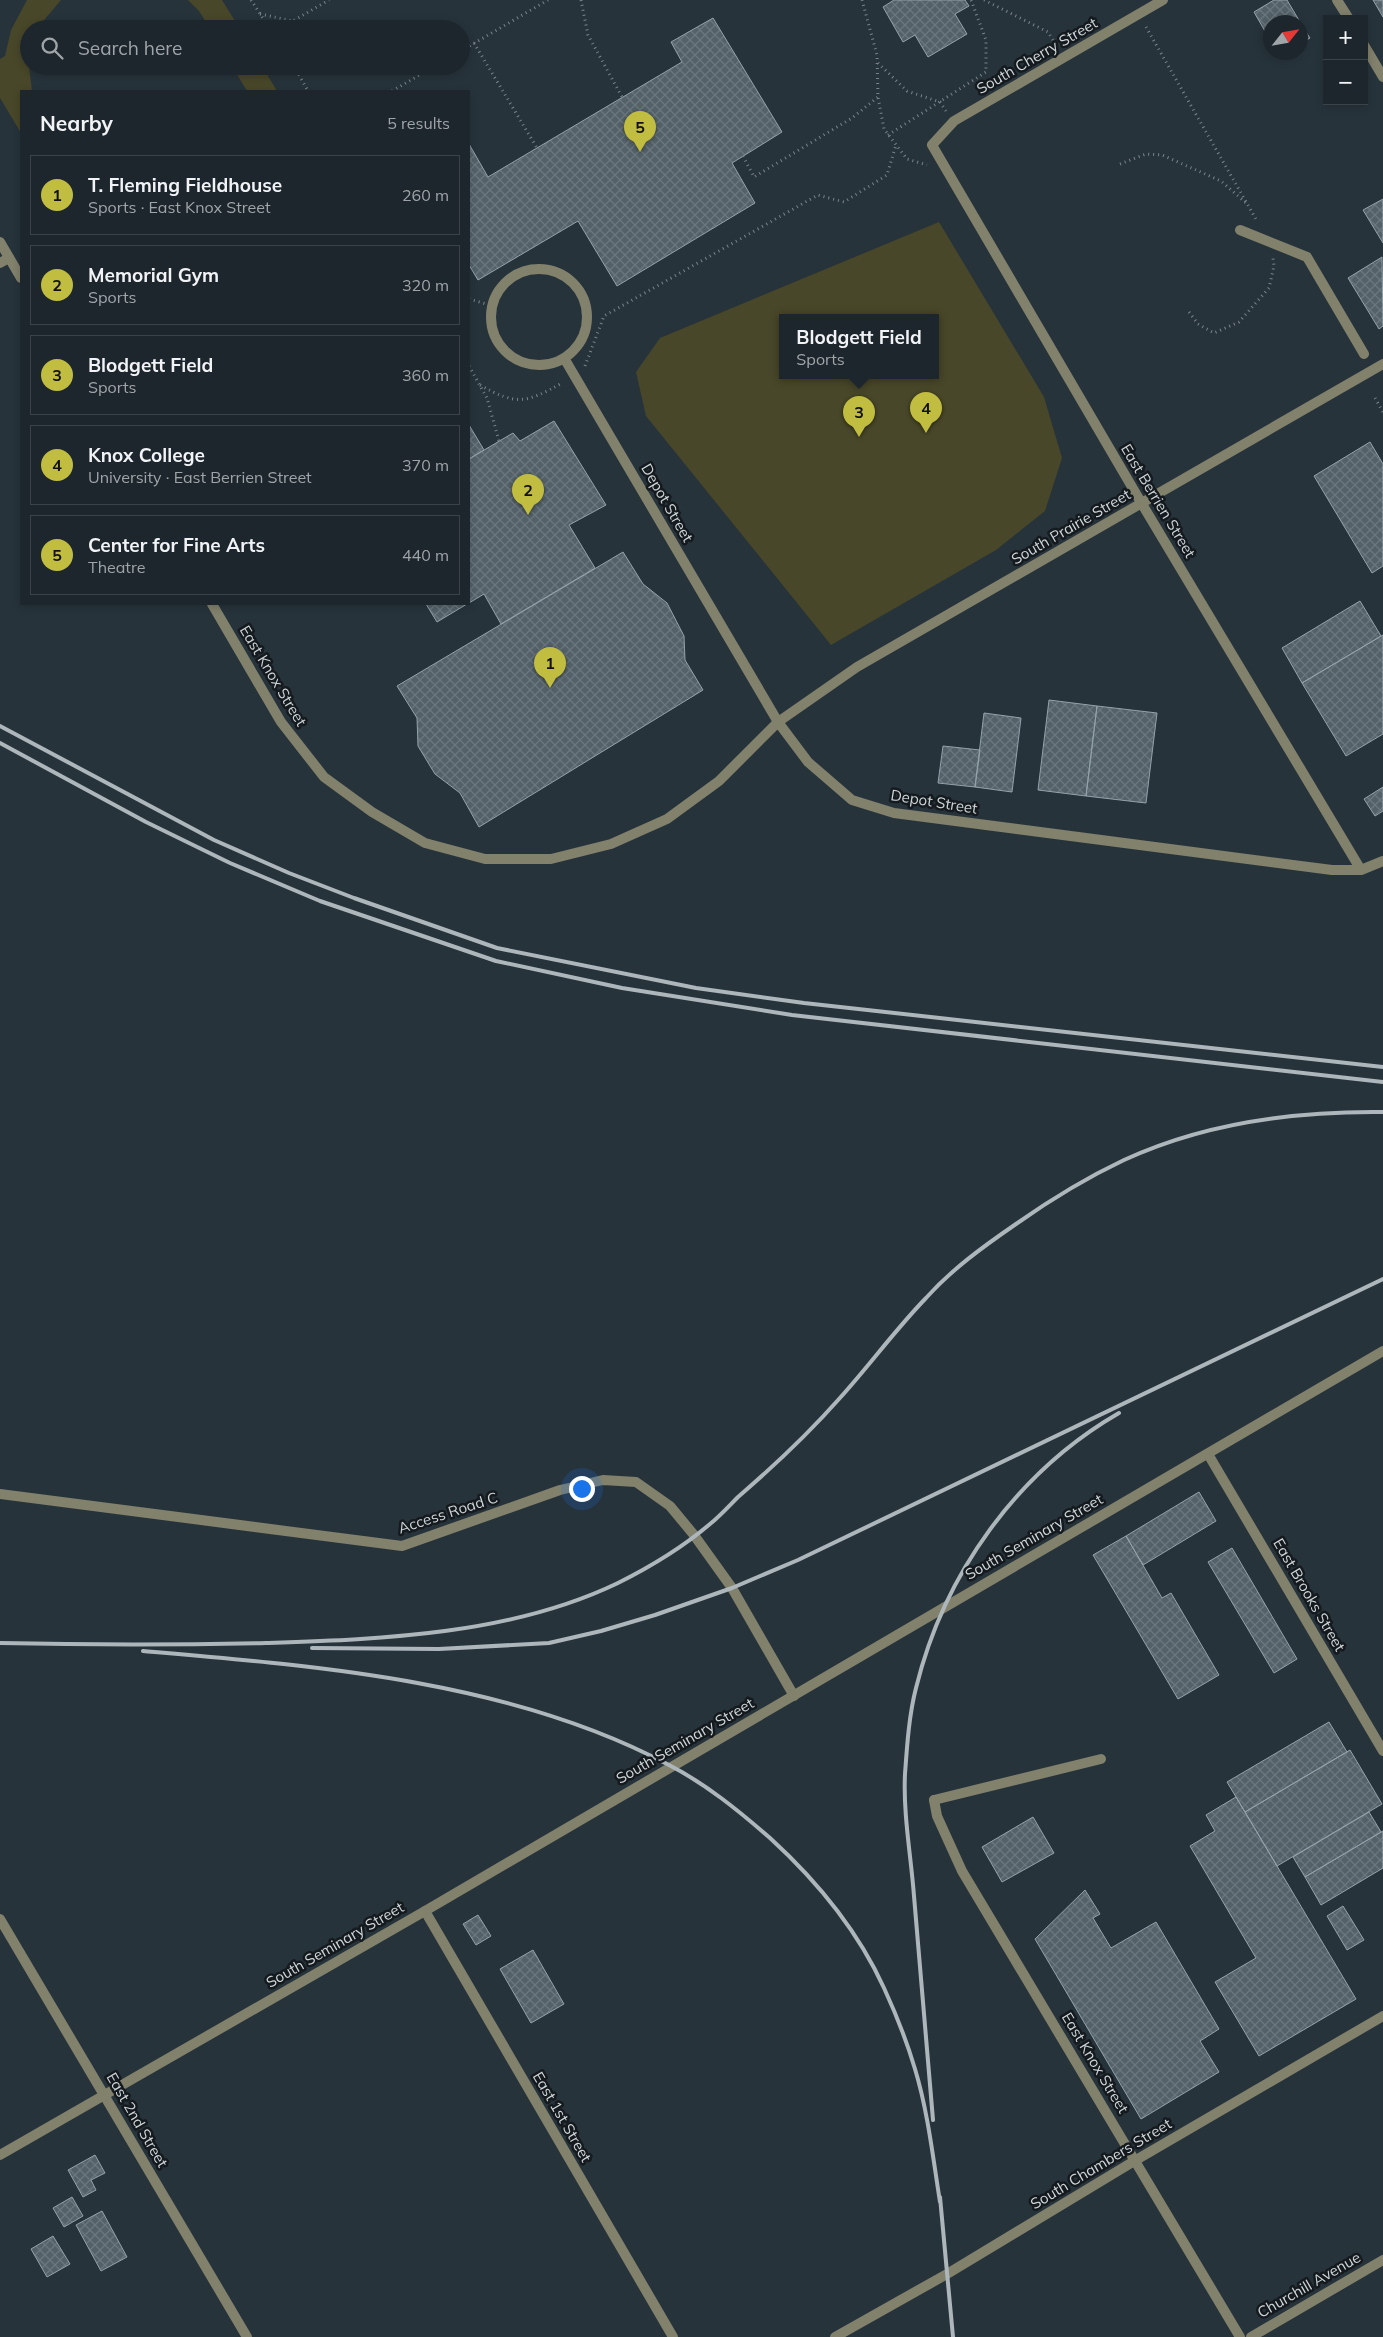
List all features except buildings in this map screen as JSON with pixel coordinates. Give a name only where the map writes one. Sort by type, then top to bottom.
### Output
[{"type":"street","name":"South Cherry Street","points":[[932,145],[954,122],[1163,0]]},
{"type":"street","points":[[1338,0],[1346,15]]},
{"type":"street","points":[[1368,53],[1383,77]]},
{"type":"street","name":"East Berrien Street","points":[[932,145],[1142,504],[1361,870]]},
{"type":"street","points":[[1240,230],[1307,257],[1364,354]]},
{"type":"street","points":[[0,242],[5,260],[20,277]]},
{"type":"street","points":[[532,269],[548,269],[564,275],[576,286],[585,300],[587,316],[585,333],[576,347],[564,358],[550,364],[535,365],[521,361],[508,353],[498,342],[492,328],[493,306],[494,298],[503,284],[516,274],[532,269]]},
{"type":"street","name":"Depot Street","points":[[564,358],[778,722],[808,762],[852,800],[894,813],[1332,870],[1361,870]]},
{"type":"street","name":"South Prairie Street","points":[[778,722],[857,668],[1383,364]]},
{"type":"street","name":"East Knox Street","points":[[213,605],[281,722],[324,777],[372,812],[425,843],[486,858],[551,859],[611,844],[667,819],[719,781],[778,722]]},
{"type":"street","points":[[1361,870],[1383,861]]},
{"type":"street","name":"South Seminary Street","points":[[0,2155],[425,1911],[1383,1351]]},
{"type":"street","name":"East Brooks Street","points":[[1208,1454],[1383,1750]]},
{"type":"street","name":"Access Road C","points":[[0,1494],[402,1546],[560,1490],[603,1480],[636,1482],[670,1506],[694,1535],[732,1588],[794,1696]]},
{"type":"street","name":"East Knox Street","points":[[1101,1759],[934,1800],[937,1816],[962,1871],[1240,2337]]},
{"type":"street","name":"East 1st Street","points":[[425,1911],[673,2337]]},
{"type":"street","name":"East 2nd Street","points":[[0,1919],[105,2093],[247,2337]]},
{"type":"street","name":"South Chambers Street","points":[[835,2337],[948,2274],[1136,2160],[1383,2016]]},
{"type":"street","name":"Churchill Avenue","points":[[1251,2337],[1383,2260]]},
{"type":"path","points":[[251,0],[264,20]]},
{"type":"path","points":[[294,20],[329,0]]},
{"type":"path","points":[[470,45],[548,0]]},
{"type":"path","points":[[581,0],[588,35],[622,97]]},
{"type":"path","points":[[862,0],[878,62],[878,97],[884,129],[906,159],[947,171]]},
{"type":"path","points":[[888,134],[986,72],[986,40],[971,0]]},
{"type":"path","points":[[984,0],[1048,32],[1064,58]]},
{"type":"path","points":[[260,14],[287,20]]},
{"type":"path","points":[[1139,14],[1270,242],[1274,266],[1269,288],[1239,322],[1214,333],[1198,324],[1189,312]]},
{"type":"path","points":[[474,43],[536,148]]},
{"type":"path","points":[[878,62],[907,91],[940,102],[954,122]]},
{"type":"path","points":[[299,75],[307,90]]},
{"type":"path","points":[[394,90],[420,75]]},
{"type":"path","points":[[743,156],[754,177],[852,118],[878,97]]},
{"type":"path","points":[[480,385],[503,398],[524,401],[575,376],[585,366],[604,316],[818,195],[844,202],[887,175],[896,145]]},
{"type":"path","points":[[1120,164],[1146,154],[1162,155],[1221,181],[1249,206]]},
{"type":"path","points":[[470,299],[493,306]]},
{"type":"path","points":[[470,368],[487,398],[499,441]]},
{"type":"path","points":[[1375,398],[1383,412]]},
{"type":"shaded area","points":[[27,0],[61,0],[44,20],[20,20],[20,75],[30,75],[32,90],[20,90],[20,131],[0,98],[0,59],[5,56],[11,30]]},
{"type":"shaded area","points":[[188,0],[222,0],[234,20],[204,20]]},
{"type":"shaded area","points":[[237,75],[267,75],[276,90],[246,90]]},
{"type":"shaded area","points":[[939,222],[1044,397],[1062,458],[1045,511],[996,550],[831,645],[646,416],[636,372],[660,338]]},
{"type":"railway","points":[[0,726],[214,840],[289,873],[354,898],[497,948],[696,988],[804,1003],[1383,1067]]},
{"type":"railway","points":[[0,743],[146,822],[230,863],[320,901],[496,961],[622,988],[792,1015],[1383,1082]]},
{"type":"railway","points":[[0,1643],[233,1644],[400,1636],[490,1624],[534,1614],[577,1600],[618,1583],[654,1563],[689,1541],[714,1521],[815,1425],[936,1287],[992,1241],[1068,1190],[1124,1160],[1155,1147],[1218,1128],[1284,1117],[1350,1112],[1383,1112]]},
{"type":"railway","points":[[312,1648],[439,1649],[549,1643],[601,1631],[655,1615],[732,1588],[798,1560],[1383,1279]]},
{"type":"railway","points":[[933,2120],[905,1804],[908,1742],[916,1688],[929,1646],[945,1605],[966,1566],[990,1530],[1017,1496],[1048,1465],[1082,1437],[1119,1413]]},
{"type":"railway","points":[[143,1651],[277,1663],[345,1672],[413,1682],[480,1696],[545,1714],[608,1737],[683,1772],[709,1789],[770,1838],[804,1871],[849,1927],[874,1967],[897,2018],[920,2085],[940,2202]]},
{"type":"railway","points":[[940,2197],[953,2337]]},
{"type":"place","name":"Center for Fine Arts","points":[[640,152]]},
{"type":"place","name":"Knox College","points":[[926,433]]},
{"type":"place","name":"Blodgett Field","points":[[859,437]]},
{"type":"place","name":"Memorial Gym","points":[[528,515]]},
{"type":"place","name":"T. Fleming Fieldhouse","points":[[550,688]]}]
